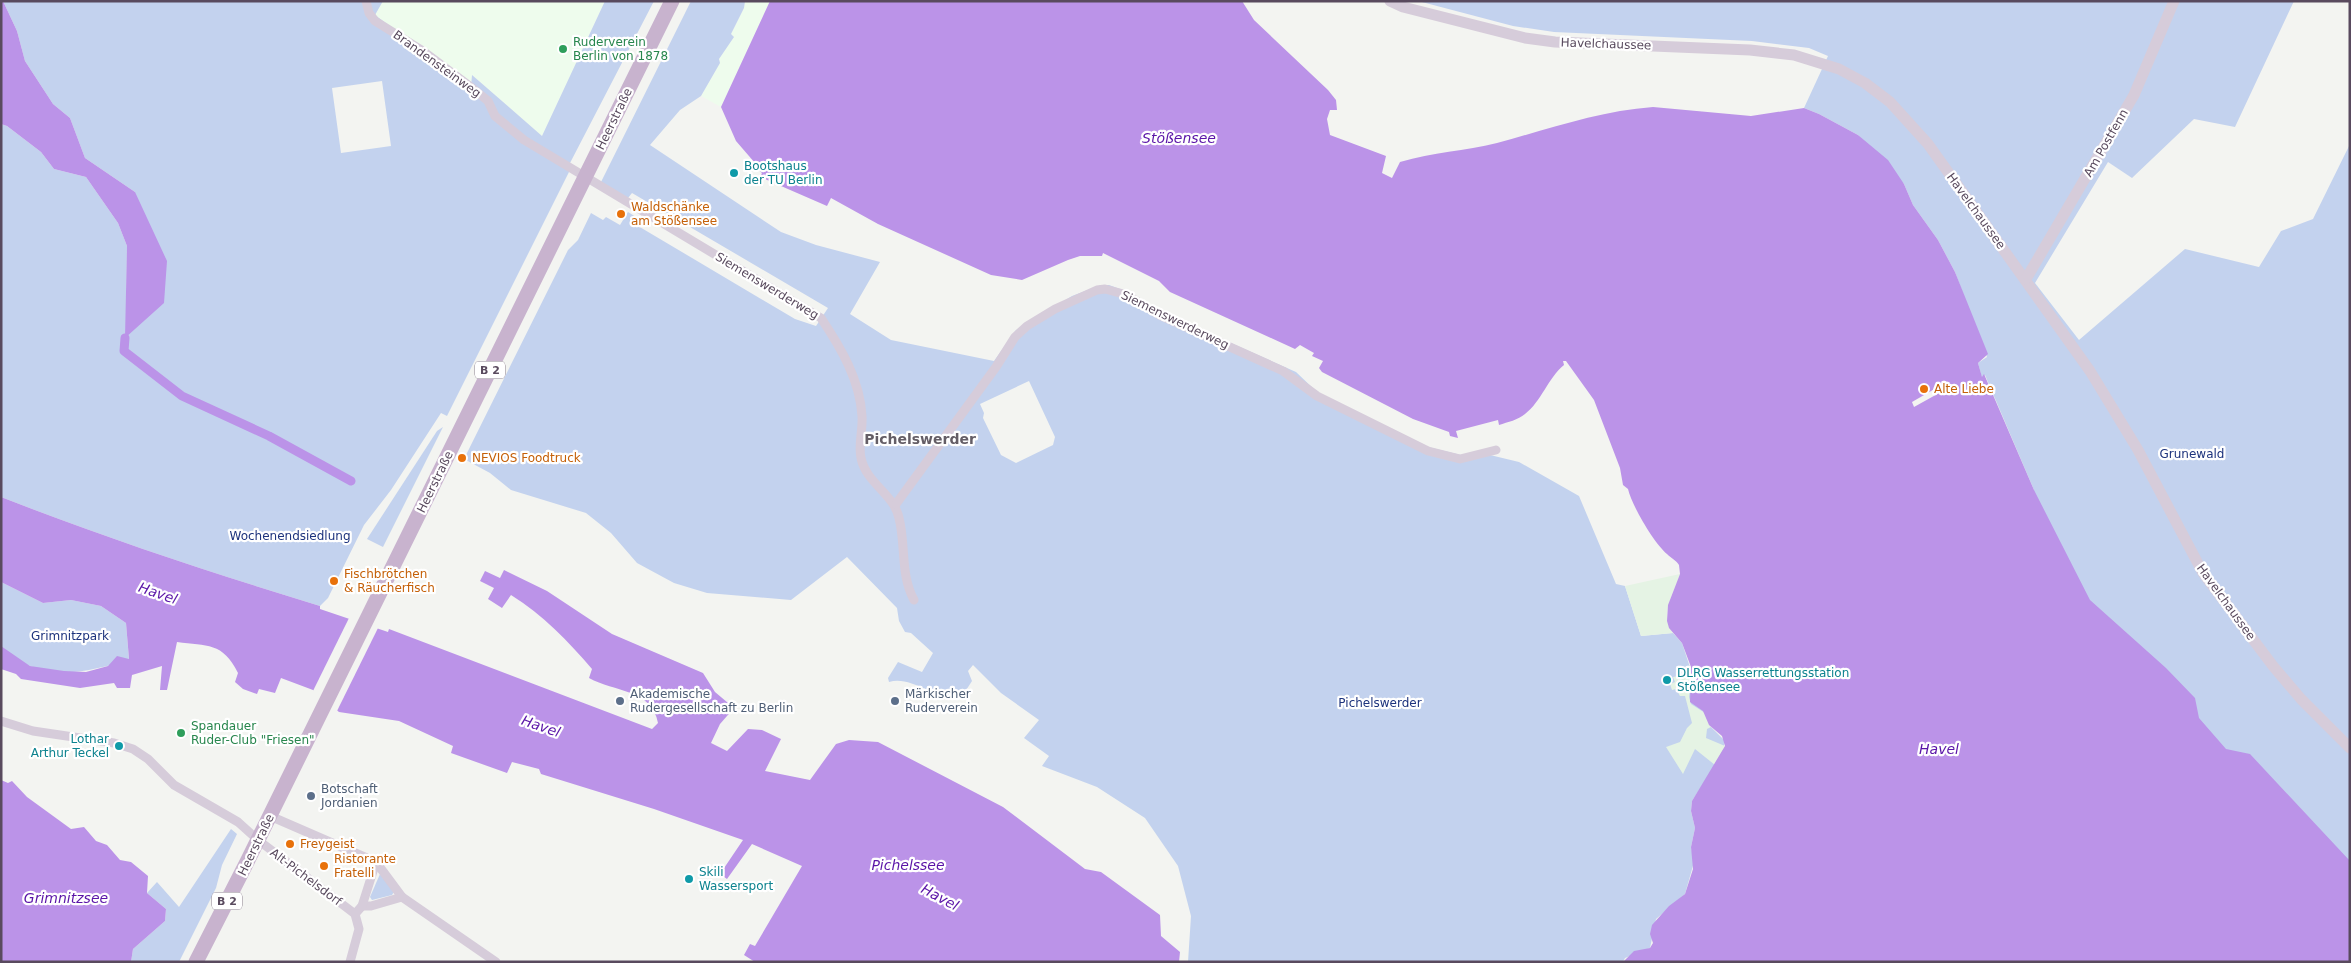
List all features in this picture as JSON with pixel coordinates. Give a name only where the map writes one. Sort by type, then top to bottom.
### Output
[{"type":"main road","name":"Heerstraße","points":[[196,962],[270,816],[672,1]]},
{"type":"street","name":"Brandensteinweg","points":[[366,1],[369,14],[375,21],[423,51],[471,87],[488,101],[496,116],[509,128],[585,177]]},
{"type":"street","name":"Havelchaussee","points":[[1390,1],[1412,9],[1525,38],[1555,42],[1750,50],[1794,55],[1839,69],[1865,83],[1890,102],[1911,122],[2026,279],[2094,377],[2138,450],[2203,573],[2273,666],[2301,699],[2350,748]]},
{"type":"street","name":"Am Postfenn","points":[[2026,279],[2134,95],[2174,1]]},
{"type":"street","name":"Siemenswerderweg","points":[[585,177],[822,318],[841,349],[855,381],[862,414],[860,459],[872,480],[896,504],[996,367],[1015,337],[1027,326],[1054,309],[1097,290],[1105,289],[1127,295],[1159,315],[1283,371],[1318,396],[1428,451],[1460,459],[1496,450]]},
{"type":"street","points":[[896,504],[902,530],[905,576],[914,600]]},
{"type":"street","name":"Alt-Pichelsdorf","points":[[1,721],[33,731],[114,743],[132,748],[148,759],[174,785],[245,827],[258,840],[355,914],[359,929],[350,962]]},
{"type":"street","points":[[270,816],[376,862],[402,897],[496,962]]},
{"type":"street","name":"Alt-Pichelsdorf","points":[[355,914],[362,906],[376,862]]},
{"type":"street","points":[[362,906],[371,906],[402,897]]},
{"type":"shaded area","points":[[383,1],[605,1],[542,136],[472,75],[471,87],[375,15]]},
{"type":"shaded area","points":[[745,1],[770,1],[721,107],[701,96],[720,63],[719,59],[734,37],[731,34],[744,8]]},
{"type":"green space","name":"Wochenendsiedlung","points":[[3,1],[383,1],[375,15],[471,87],[472,75],[542,136],[605,1],[654,1],[570,163],[569,172],[447,416],[441,413],[391,490],[364,525],[328,598],[320,606],[159,554],[1,497],[1,124],[7,126],[41,152],[54,169],[86,177],[118,223],[127,246],[126,338],[135,192],[85,158],[70,118],[53,104],[25,61],[17,31]],"holes":[[[382,81],[391,146],[341,153],[332,88]]]},
{"type":"green space","name":"Pichelswerder","points":[[691,1],[745,1],[744,8],[731,34],[734,37],[719,59],[720,63],[701,96],[680,110],[650,145],[781,232],[816,245],[880,262],[850,314],[891,340],[994,361],[1016,330],[1072,296],[1101,285],[1109,285],[1131,293],[1159,311],[1296,372],[1318,393],[1428,447],[1461,455],[1490,455],[1519,462],[1579,496],[1616,584],[1625,586],[1641,636],[1673,633],[1682,643],[1709,725],[1725,741],[1722,754],[1692,801],[1691,811],[1695,828],[1691,847],[1694,862],[1685,894],[1656,919],[1650,948],[1625,958],[1623,962],[1188,962],[1191,916],[1178,866],[1145,818],[1097,787],[1042,766],[1049,756],[1024,738],[1039,720],[1001,693],[973,665],[968,671],[972,681],[961,698],[951,698],[906,682],[889,682],[888,678],[898,662],[922,672],[933,653],[911,633],[905,632],[899,621],[897,608],[847,557],[791,600],[707,593],[674,583],[637,563],[611,533],[586,513],[511,490],[490,473],[464,459],[568,250],[578,240],[591,213],[603,220],[606,217],[620,225],[628,212],[636,217],[633,223],[795,319],[816,326],[828,308],[632,193],[628,198],[601,182]],"holes":[[[1029,381],[1055,437],[1053,445],[1016,463],[1001,455],[983,418],[984,413],[980,404]]]},
{"type":"green space","name":"Grunewald","points":[[1418,1],[2294,1],[2235,127],[2194,119],[2132,178],[2108,162],[2035,283],[2079,340],[2185,249],[2259,267],[2281,231],[2313,219],[2350,144],[2350,922],[2027,547],[2034,490],[1985,375],[1982,378],[1978,363],[1987,357],[1955,272],[1938,240],[1913,205],[1904,184],[1858,135],[1804,108],[1828,56],[1809,48],[1752,41],[1554,32],[1513,26]]},
{"type":"green space","points":[[443,427],[383,547],[367,539],[437,431]]},
{"type":"green space","name":"Grimnitzpark","points":[[1,582],[43,603],[71,600],[101,606],[126,623],[129,660],[105,667],[67,672],[42,670],[23,663],[1,646]]},
{"type":"green space","points":[[231,829],[237,834],[222,865],[216,888],[179,962],[131,962],[133,949],[165,921],[166,909],[147,893],[157,882],[179,907]]},
{"type":"green space","points":[[380,874],[395,890],[392,895],[372,900],[370,897]]},
{"type":"sand","points":[[1680,574],[1667,611],[1669,626],[1673,633],[1641,636],[1625,586]]},
{"type":"sand","points":[[1683,669],[1692,671],[1689,697],[1691,704],[1705,713],[1711,727],[1707,729],[1706,738],[1725,746],[1715,765],[1695,749],[1683,774],[1666,747],[1680,742],[1687,728],[1692,723],[1685,696],[1680,696],[1676,689],[1672,690],[1670,684],[1675,682],[1673,677],[1685,675]]},
{"type":"water","points":[[1,1],[3,1],[17,31],[25,61],[53,104],[70,118],[85,158],[135,192],[167,261],[164,303],[125,338],[127,246],[118,223],[86,177],[54,169],[41,152],[7,126],[1,124]]},
{"type":"water","name":"Havel","points":[[770,1],[1242,1],[1254,20],[1328,90],[1336,100],[1337,110],[1330,110],[1327,119],[1330,135],[1386,156],[1382,173],[1392,178],[1400,162],[1497,143],[1594,116],[1653,107],[1751,116],[1804,108],[1858,135],[1888,160],[1904,184],[1913,205],[1938,240],[1955,272],[1988,354],[1978,363],[1982,377],[1984,374],[2034,490],[2090,600],[2166,668],[2195,698],[2199,718],[2226,749],[2250,754],[2350,861],[2350,962],[1623,962],[1634,951],[1650,948],[1653,943],[1650,934],[1652,925],[1669,906],[1685,894],[1693,869],[1691,847],[1695,828],[1691,811],[1692,801],[1725,746],[1722,736],[1709,725],[1703,711],[1690,702],[1691,667],[1682,643],[1669,628],[1667,621],[1668,605],[1680,574],[1679,565],[1656,542],[1639,514],[1628,489],[1623,485],[1620,468],[1594,400],[1566,361],[1563,361],[1564,365],[1553,376],[1536,403],[1522,416],[1499,425],[1498,420],[1456,431],[1458,438],[1450,436],[1449,432],[1413,419],[1322,372],[1319,368],[1323,361],[1312,356],[1314,353],[1300,345],[1295,349],[1170,292],[1159,281],[1103,253],[1102,256],[1080,256],[1068,260],[1022,280],[991,275],[878,224],[831,198],[827,206],[760,177],[762,173],[755,167],[755,163],[736,141],[721,107]]},
{"type":"water","name":"Pichelssee","points":[[1,497],[159,554],[320,606],[320,609],[388,632],[389,629],[652,729],[658,723],[654,712],[648,704],[631,693],[589,678],[592,669],[534,611],[511,595],[502,608],[488,599],[494,588],[480,581],[485,571],[500,578],[504,570],[547,591],[612,634],[703,673],[715,692],[734,708],[720,724],[711,743],[727,751],[748,729],[762,730],[781,739],[765,771],[810,780],[836,744],[849,740],[878,742],[1003,807],[1085,869],[1101,872],[1160,915],[1161,936],[1180,952],[1179,962],[755,962],[744,955],[750,944],[755,946],[802,866],[752,844],[727,879],[720,874],[743,840],[654,809],[541,774],[539,769],[512,762],[507,773],[451,753],[453,746],[399,721],[339,712],[313,690],[281,678],[275,693],[259,689],[257,694],[243,689],[235,682],[238,673],[232,663],[220,651],[206,645],[177,642],[167,690],[160,690],[162,666],[132,675],[130,688],[117,688],[114,683],[80,688],[21,679],[16,674],[1,669],[1,646],[30,666],[86,672],[108,666],[117,656],[129,659],[126,623],[101,606],[71,600],[43,603],[1,582]]},
{"type":"water","name":"Grimnitzsee","points":[[1,780],[8,783],[12,781],[27,797],[71,829],[84,827],[96,841],[107,845],[120,860],[131,862],[148,876],[147,893],[166,909],[165,921],[133,949],[131,962],[1,962]]},
{"type":"pier","points":[[1938,387],[1941,392],[1914,407],[1912,402]]},
{"type":"pier","points":[[350,616],[379,626],[336,713],[312,693]]},
{"type":"waterway","points":[[125,338],[124,351],[182,396],[269,436],[351,481]]},
{"type":"place","name":"Ruderverein Berlin von 1878","points":[[563,49]]},
{"type":"place","name":"Bootshaus der TU Berlin","points":[[734,173]]},
{"type":"place","name":"Waldschänke am Stößensee","points":[[621,214]]},
{"type":"place","name":"Alte Liebe","points":[[1924,389]]},
{"type":"place","name":"NEVIOS Foodtruck","points":[[462,458]]},
{"type":"place","name":"Fischbrötchen & Räucherfisch","points":[[334,581]]},
{"type":"place","name":"DLRG Wasserrettungsstation Stößensee","points":[[1667,680]]},
{"type":"place","name":"Akademische Rudergesellschaft zu Berlin","points":[[620,701]]},
{"type":"place","name":"Märkischer Ruderverein","points":[[895,701]]},
{"type":"place","name":"Spandauer Ruder-Club \"Friesen\"","points":[[181,733]]},
{"type":"place","name":"Lothar Arthur Teckel","points":[[119,746]]},
{"type":"place","name":"Botschaft Jordanien","points":[[311,796]]},
{"type":"place","name":"Freygeist","points":[[290,844]]},
{"type":"place","name":"Ristorante Fratelli","points":[[324,866]]},
{"type":"place","name":"Skili Wassersport","points":[[689,879]]},
{"type":"district","name":"Pichelswerder","points":[[920,439]]},
{"type":"water label","name":"Stößensee","points":[[1179,138]]}]
